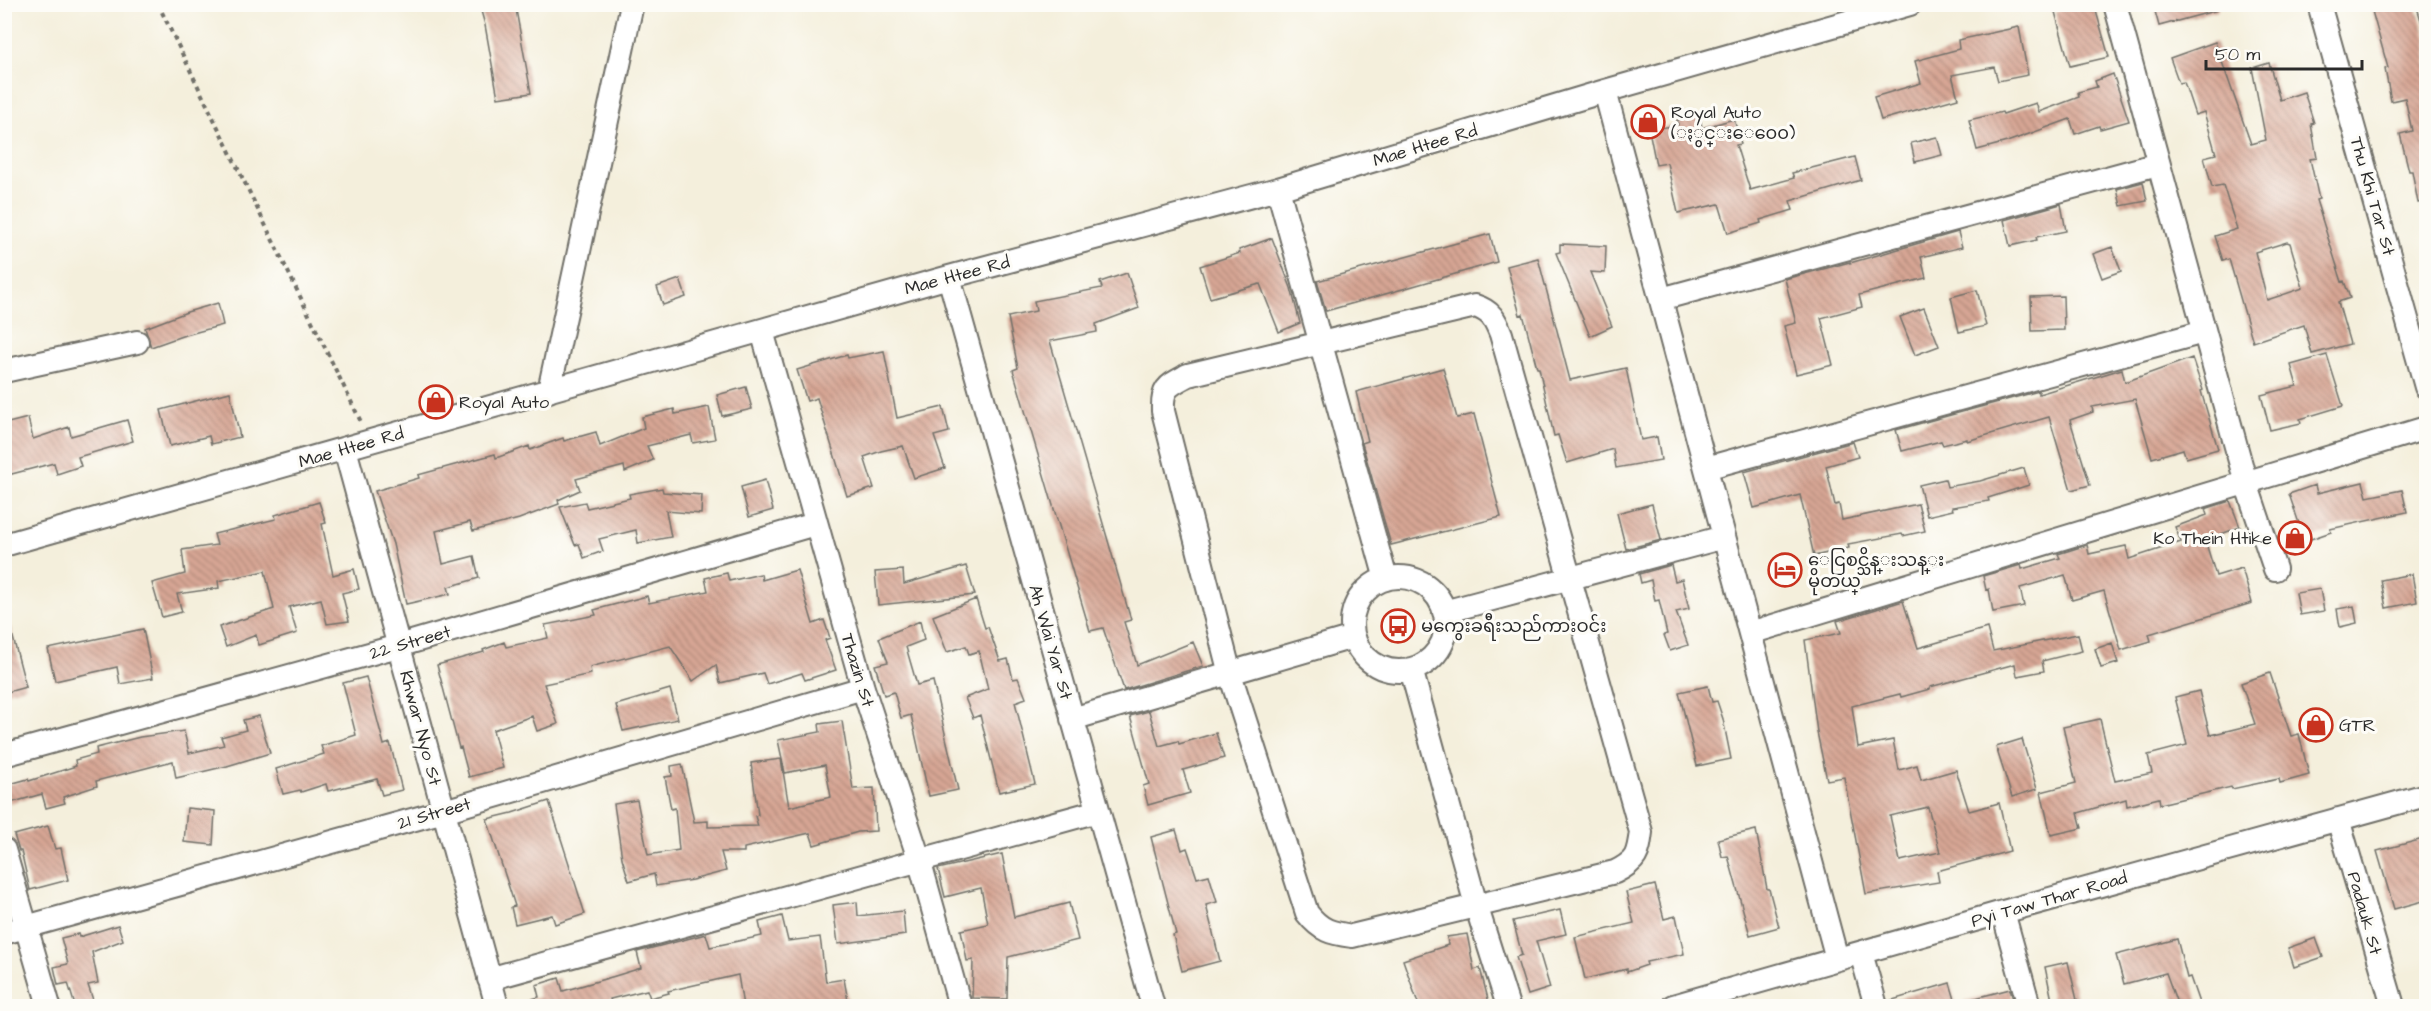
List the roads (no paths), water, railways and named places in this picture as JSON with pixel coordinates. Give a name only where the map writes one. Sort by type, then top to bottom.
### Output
[{"type":"street","points":[[549,391],[632,4]]},
{"type":"street","name":"Mae Htee Rd","points":[[4,545],[949,277],[1278,189],[1605,91],[1910,4]]},
{"type":"street","points":[[2115,4],[2246,483],[2275,569]]},
{"type":"street","name":"Thu Khi Tar St","points":[[2319,4],[2427,387]]},
{"type":"street","points":[[1605,91],[1837,959]]},
{"type":"street","points":[[1661,299],[2158,164]]},
{"type":"street","points":[[1278,189],[1386,579]]},
{"type":"street","name":"Ah Wai Yar St","points":[[949,277],[1153,1006]]},
{"type":"street","points":[[1475,306],[1487,310],[1495,318],[1501,334],[1570,579],[1641,832],[1639,852],[1630,864],[1616,872],[1476,904],[1352,936],[1333,933],[1317,926],[1307,914],[1230,675],[1163,411],[1162,395],[1168,386],[1188,375],[1475,306]]},
{"type":"street","name":"Thazin St","points":[[762,330],[863,688],[919,859],[960,1006]]},
{"type":"street","points":[[1706,468],[2204,332]]},
{"type":"street","points":[[4,371],[137,342]]},
{"type":"street","points":[[1750,633],[2427,428]]},
{"type":"street","name":"Khwar Nyo St","points":[[345,449],[497,1006]]},
{"type":"street","name":"22 Street","points":[[4,755],[398,646],[815,524]]},
{"type":"street","points":[[1444,612],[1724,537]]},
{"type":"street","points":[[1404,578],[1422,584],[1431,591],[1444,612],[1444,636],[1439,647],[1427,661],[1411,669],[1399,671],[1375,665],[1366,658],[1353,637],[1353,613],[1358,601],[1375,584],[1386,579],[1404,578]]},
{"type":"street","points":[[1072,719],[1230,675],[1353,637]]},
{"type":"street","points":[[1411,669],[1476,904],[1508,1006]]},
{"type":"street","name":"21 Street","points":[[15,930],[444,811],[863,688]]},
{"type":"street","name":"Pyi Taw Thar Road","points":[[1673,1006],[2002,912],[2427,795]]},
{"type":"street","points":[[489,979],[1098,811]]},
{"type":"street","name":"Padauk St","points":[[2338,819],[2393,1006]]},
{"type":"street","points":[[4,850],[15,930],[49,1006]]},
{"type":"street","points":[[2002,912],[2029,1006]]},
{"type":"street","points":[[1861,952],[1876,1006]]},
{"type":"place","name":"Royal Auto (ႏွင္းေ၀ေ၀)","points":[[1648,122]]},
{"type":"place","name":"Royal Auto","points":[[436,402]]},
{"type":"place","name":"Ko Thein Htike","points":[[2295,538]]},
{"type":"place","name":"ေငြစင္သိန္းသန္း မိုတယ္","points":[[1785,570]]},
{"type":"place","name":"မကွေးခရီးသည်ကားဝင်း","points":[[1398,626]]},
{"type":"place","name":"GTR","points":[[2316,725]]}]
